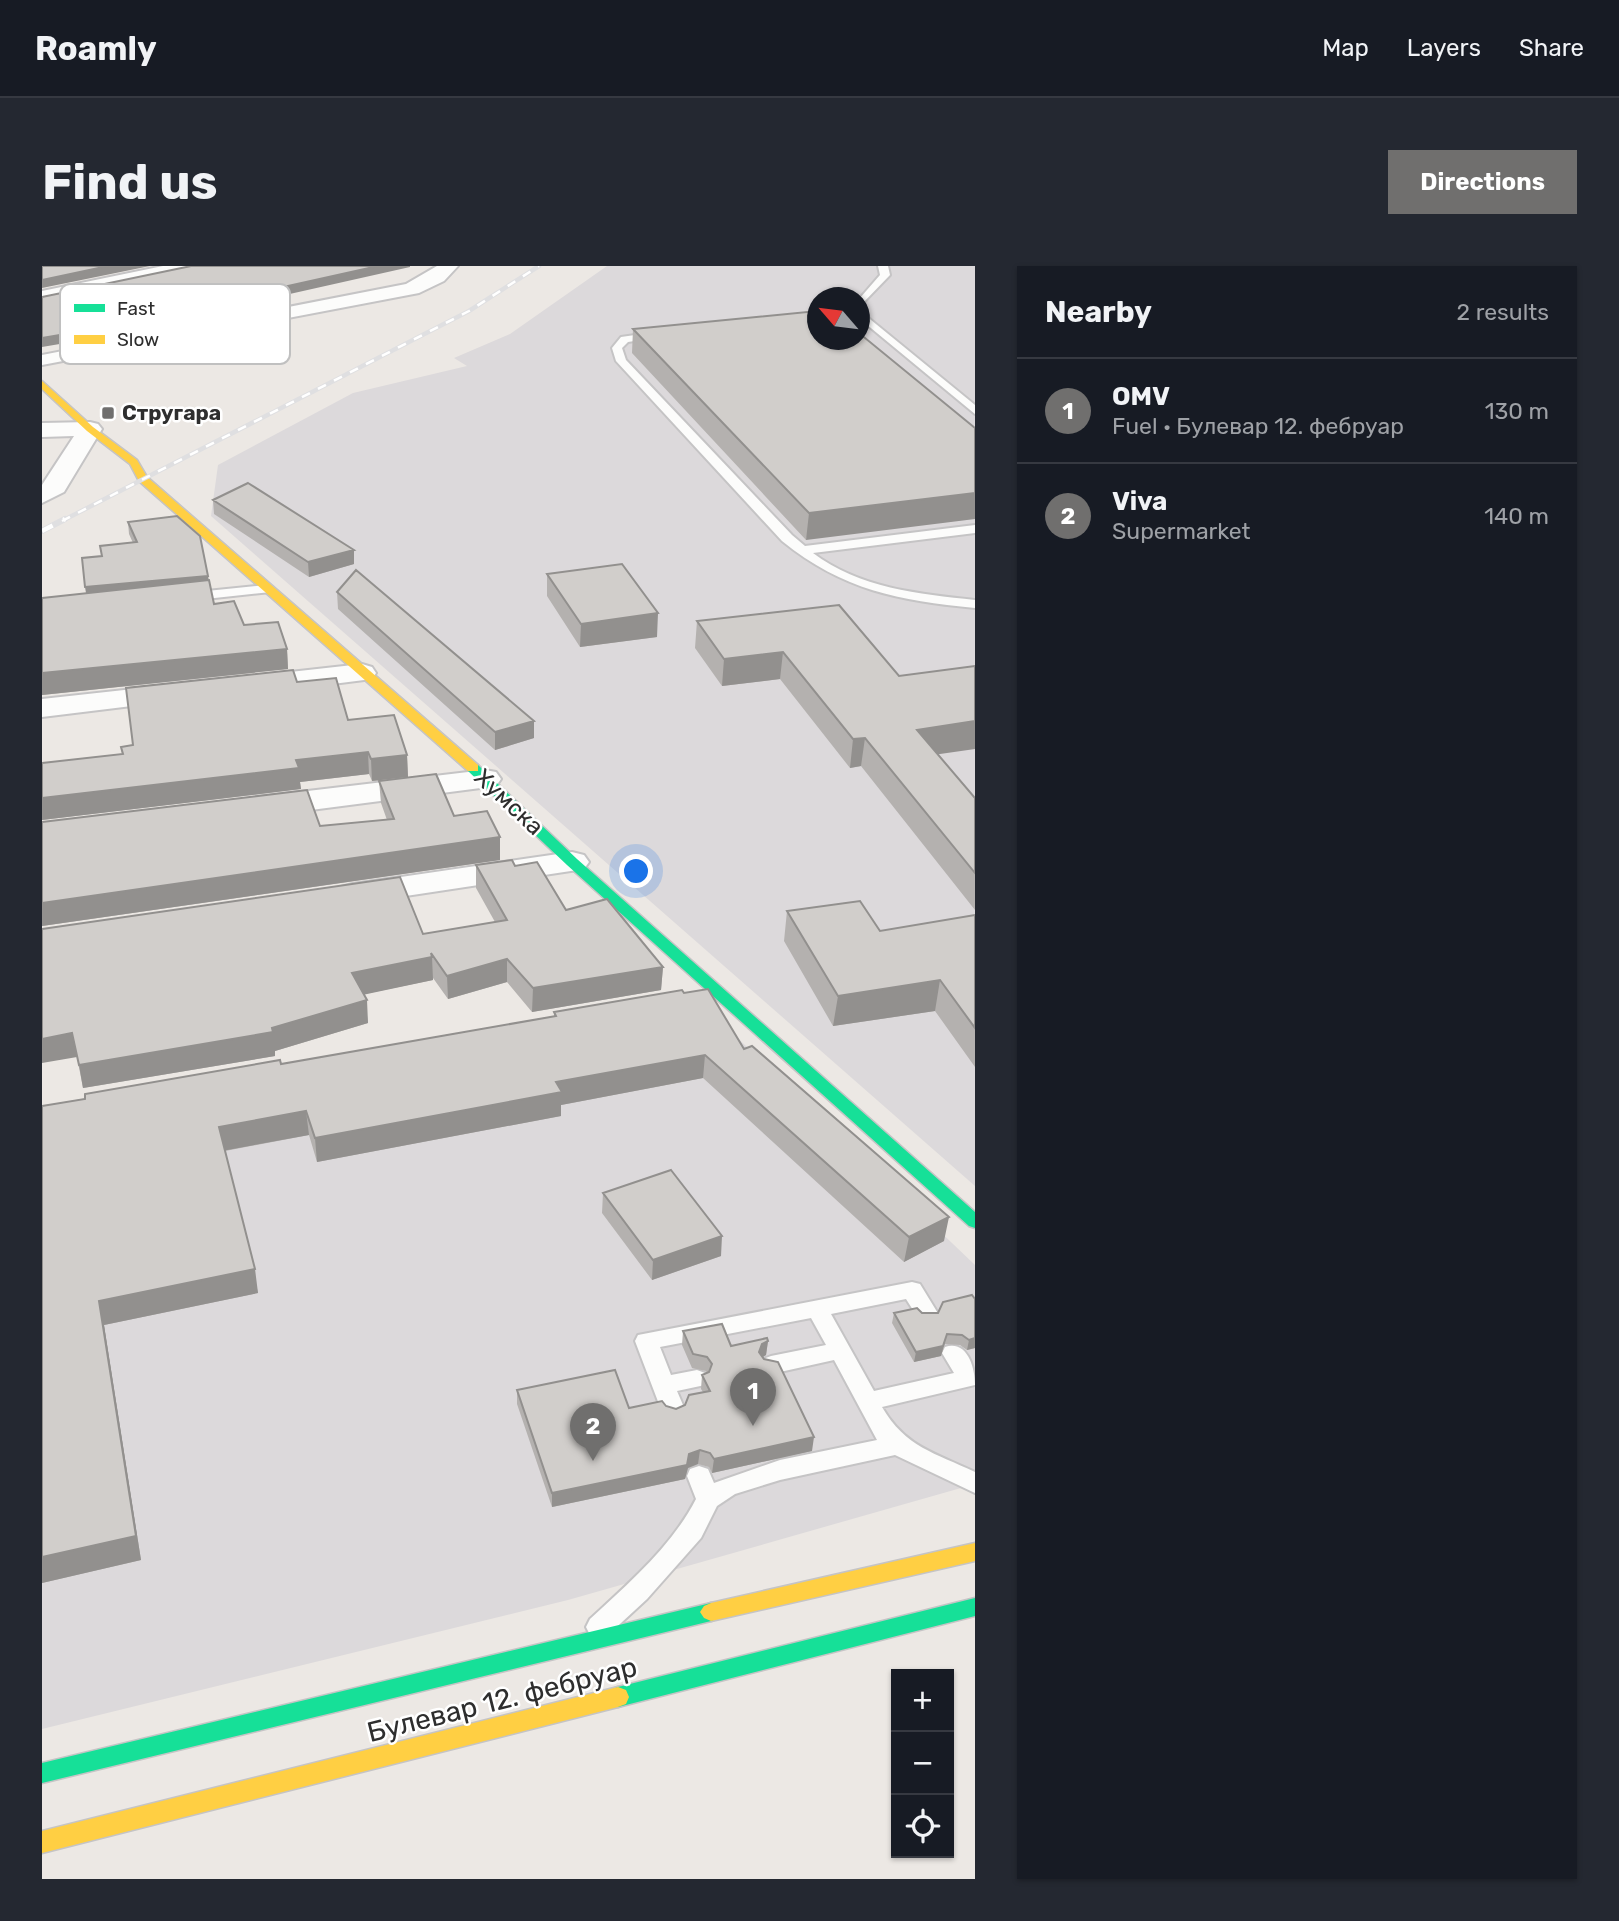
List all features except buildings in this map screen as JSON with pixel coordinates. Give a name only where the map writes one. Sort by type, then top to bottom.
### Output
[{"type":"street","points":[[104,284],[191,266]]},
{"type":"street","points":[[290,312],[412,289],[438,277],[447,266]]},
{"type":"street","points":[[42,297],[60,293]]},
{"type":"street","name":"Хумска","points":[[44,389],[134,462],[143,479],[485,779],[572,862],[722,993],[975,1222]]},
{"type":"street","points":[[42,430],[90,429]]},
{"type":"street","points":[[42,496],[54,487],[90,429]]},
{"type":"street","points":[[42,708],[362,673]]},
{"type":"street","points":[[230,810],[485,779]]},
{"type":"street","points":[[328,898],[572,862]]},
{"type":"street","points":[[682,1000],[722,993]]},
{"type":"street","name":"Булевар 12. фебруар","points":[[42,1773],[578,1643],[975,1552]]},
{"type":"street","name":"Булевар 12. фебруар","points":[[42,1842],[975,1607]]},
{"type":"lane","points":[[870,291],[885,275],[883,266]]},
{"type":"lane","points":[[870,323],[975,411]]},
{"type":"lane","points":[[668,334],[625,339],[617,348],[621,361],[787,538],[818,563],[866,583],[921,599],[975,604]]},
{"type":"lane","points":[[803,550],[975,529]]},
{"type":"lane","points":[[176,598],[266,589]]},
{"type":"lane","points":[[674,1412],[646,1341],[912,1290],[928,1315]]},
{"type":"lane","points":[[817,1308],[886,1435],[897,1445],[975,1483]]},
{"type":"lane","points":[[771,1365],[840,1350]]},
{"type":"lane","points":[[868,1401],[969,1378],[953,1353]]},
{"type":"lane","points":[[664,1385],[697,1379]]},
{"type":"lane","points":[[578,1643],[616,1614],[646,1583],[692,1531],[708,1499],[727,1487],[780,1470],[897,1445]]},
{"type":"lane","points":[[699,1476],[708,1499]]},
{"type":"shaded area","points":[[607,266],[975,266],[975,1186],[211,516],[218,465],[353,393],[467,366],[454,358],[510,334]]},
{"type":"shaded area","points":[[703,1005],[975,1265],[975,1484],[568,1600],[42,1729],[42,1125]]},
{"type":"railway","points":[[62,521],[469,311],[539,266]]},
{"type":"railway","points":[[42,531],[65,519]]},
{"type":"traffic: fast","points":[[473,768],[572,862],[975,1222]]},
{"type":"traffic: fast","points":[[618,1697],[975,1607]]},
{"type":"traffic: fast","points":[[42,1773],[711,1612]]},
{"type":"traffic: slow","points":[[42,384],[90,429],[134,462],[143,479],[473,768]]},
{"type":"traffic: slow","points":[[711,1612],[975,1552]]},
{"type":"traffic: slow","points":[[42,1842],[618,1697]]},
{"type":"place","name":"Стругара","points":[[108,413]]},
{"type":"place","name":"OMV","points":[[753,1426]]},
{"type":"place","name":"Viva","points":[[593,1461]]}]
